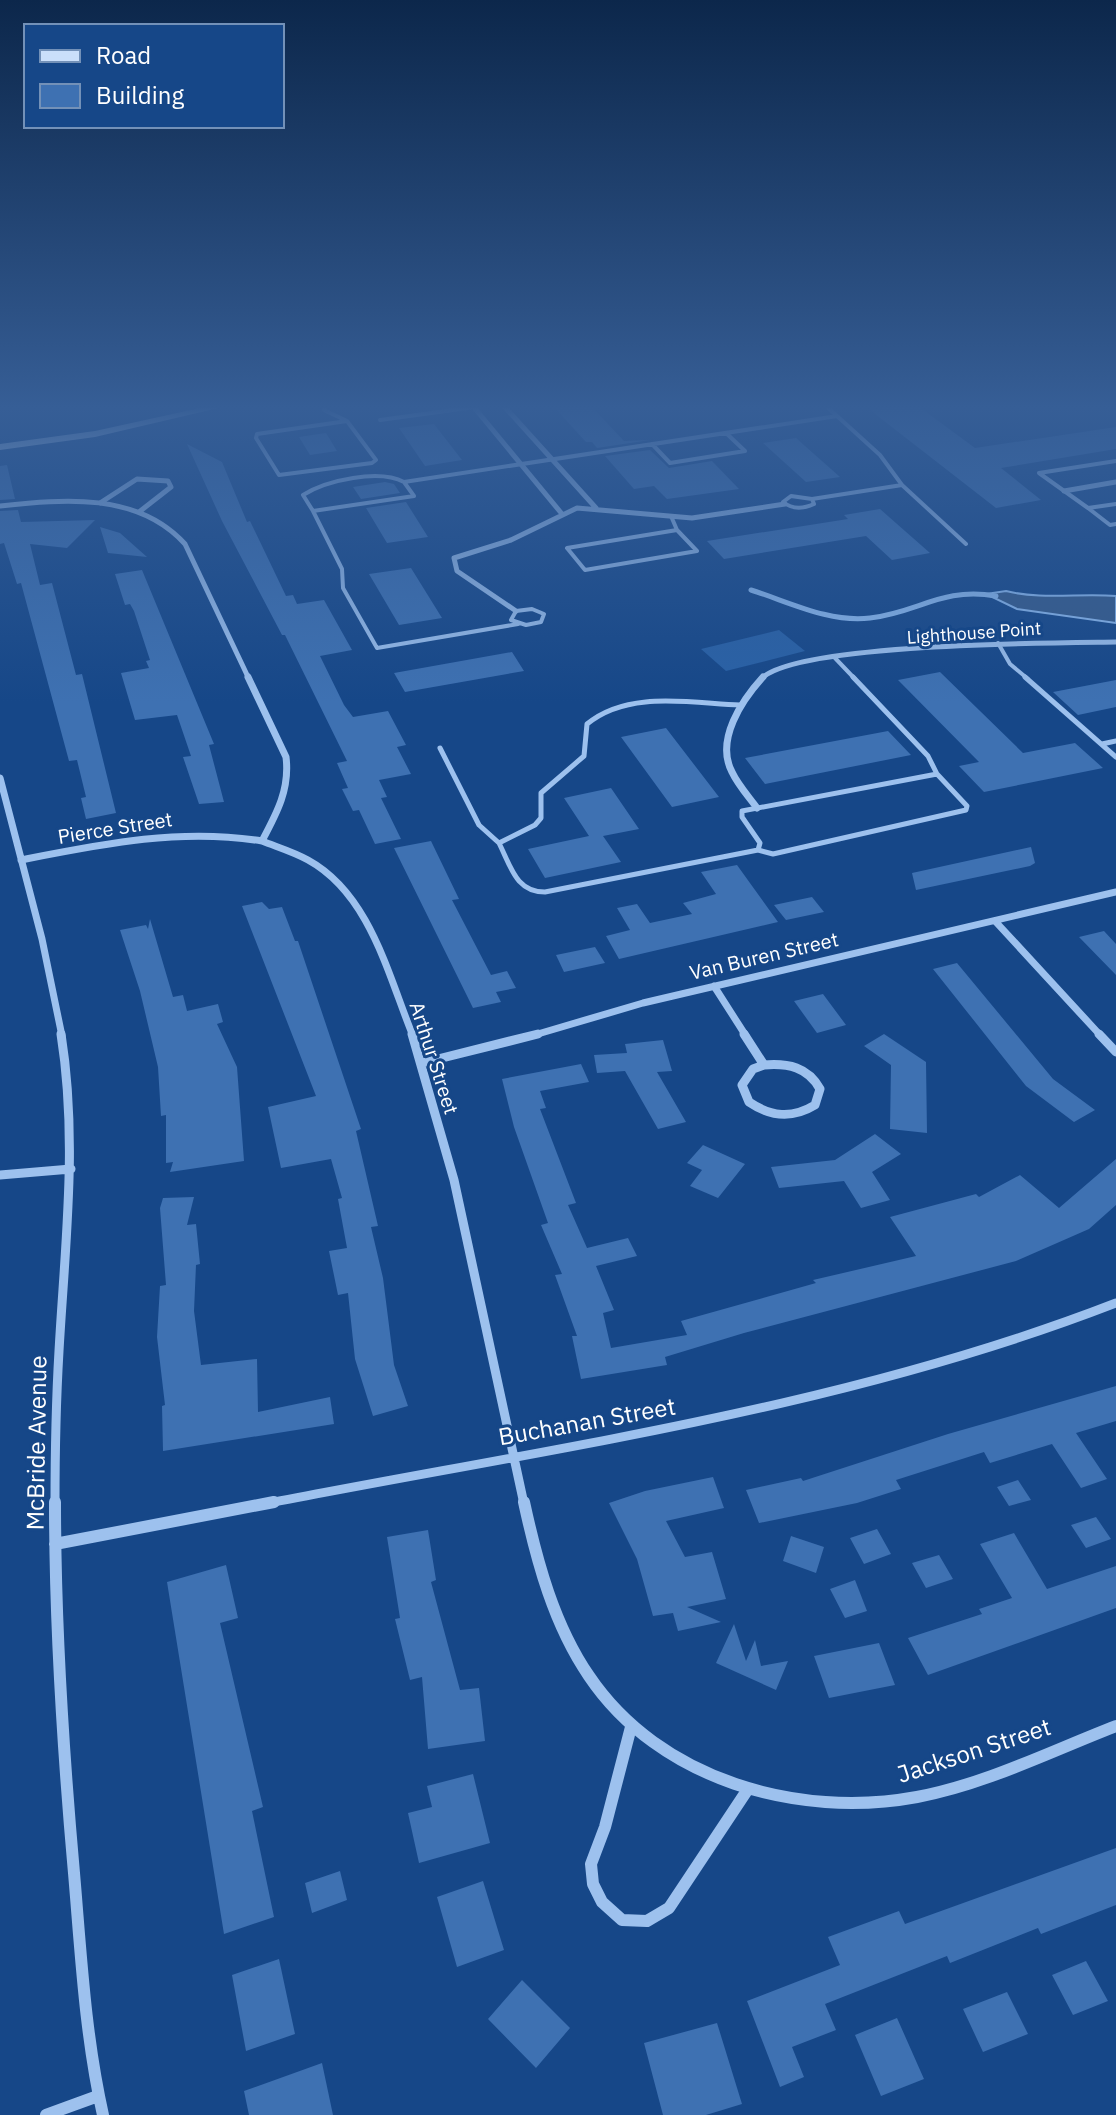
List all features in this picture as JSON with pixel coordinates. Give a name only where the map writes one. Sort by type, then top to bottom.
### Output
[{"type":"street","points":[[102,505],[139,512],[167,525],[185,544],[286,757],[286,793],[262,841]]},
{"type":"street","points":[[139,512],[148,505]]},
{"type":"street","points":[[554,505],[562,514]]},
{"type":"street","points":[[592,505],[596,509]]},
{"type":"street","points":[[516,611],[457,571],[453,566],[454,558],[511,540],[571,510],[717,517],[781,505]]},
{"type":"street","name":"Lighthouse Point","points":[[740,705],[770,670],[794,663],[998,643],[1116,642]]},
{"type":"street","points":[[740,705],[728,735],[726,754],[730,770],[757,808]]},
{"type":"street","name":"McBride Avenue","points":[[0,778],[63,1040],[71,1104],[71,1169],[57,1371],[57,1657],[65,1769],[98,2096],[103,2115]]},
{"type":"street","name":"Pierce Street","points":[[21,860],[167,834],[214,834],[262,841]]},
{"type":"street","name":"Arthur Street","points":[[262,841],[309,860],[333,876],[364,917],[422,1063],[454,1180],[533,1543],[548,1591],[575,1653],[608,1701]]},
{"type":"street","name":"Van Buren Street","points":[[422,1063],[714,986],[1116,892]]},
{"type":"street","points":[[995,921],[1116,1052]]},
{"type":"street","points":[[714,986],[764,1065]]},
{"type":"street","points":[[788,1064],[809,1073],[820,1089],[815,1105],[796,1115],[783,1116],[769,1114],[749,1102],[742,1085],[753,1069],[764,1065],[788,1064]]},
{"type":"street","points":[[0,1175],[71,1169]]},
{"type":"street","name":"Buchanan Street","points":[[55,1544],[514,1455],[693,1424],[813,1397],[1067,1322],[1116,1303]]},
{"type":"street","name":"Jackson Street","points":[[608,1701],[631,1727],[695,1767],[748,1789],[805,1802],[851,1804],[898,1801],[952,1787],[1116,1726]]},
{"type":"street","points":[[631,1727],[605,1827],[591,1864],[593,1884],[602,1902],[622,1920],[636,1923],[647,1921],[669,1908],[748,1789]]},
{"type":"street","points":[[46,2115],[98,2096]]},
{"type":"lane","points":[[309,505],[342,569],[343,588],[377,648],[518,624],[534,625],[545,619],[544,614],[532,609],[516,611],[511,620],[518,624]]},
{"type":"lane","points":[[313,511],[355,505]]},
{"type":"lane","points":[[789,505],[806,508],[813,505]]},
{"type":"lane","points":[[923,505],[966,544]]},
{"type":"lane","points":[[1083,505],[1110,525],[1116,524]]},
{"type":"lane","points":[[1088,508],[1111,505]]},
{"type":"lane","points":[[671,516],[677,530],[697,551],[585,570],[567,548],[677,530]]},
{"type":"lane","points":[[998,643],[1010,664],[1116,757]]},
{"type":"lane","points":[[440,748],[479,825],[499,843],[521,887],[530,892],[758,850],[773,854],[966,810],[967,806],[937,774],[928,756],[835,658]]},
{"type":"lane","points":[[499,843],[535,825],[541,818],[543,788],[584,756],[588,743],[587,724],[602,712],[638,703],[740,705]]},
{"type":"lane","points":[[1102,744],[1116,741]]},
{"type":"lane","points":[[758,850],[760,843],[742,817],[742,811],[937,774]]},
{"type":"shaded area","points":[[1006,591],[1033,595],[1116,596],[1116,623],[1017,609],[986,594]]},
{"type":"shaded area","points":[[779,630],[805,651],[726,671],[701,649]]},
{"type":"building","points":[[215,505],[240,505],[286,596],[293,595],[297,604],[324,600],[352,650],[320,656],[353,717],[388,711],[406,745],[397,747],[411,774],[379,780],[387,797],[381,798],[401,839],[375,844],[359,810],[353,811],[342,789],[348,788],[337,763],[347,761],[285,635],[282,635]]},
{"type":"building","points":[[408,505],[428,537],[387,543],[366,508]]},
{"type":"building","points":[[880,509],[930,553],[892,560],[866,536],[724,559],[707,541],[848,519],[844,515]]},
{"type":"building","points":[[18,510],[21,522],[95,520],[67,548],[30,544],[40,585],[52,583],[76,675],[82,674],[116,813],[86,819],[81,798],[86,797],[77,760],[69,761],[21,583],[17,584],[4,543],[0,544],[0,511]]},
{"type":"building","points":[[100,527],[120,533],[147,557],[108,553]]},
{"type":"building","points":[[411,568],[442,618],[399,625],[369,574]]},
{"type":"building","points":[[142,570],[214,744],[209,745],[224,802],[199,804],[183,757],[191,756],[177,715],[135,720],[121,673],[149,668],[146,661],[150,660],[134,611],[130,604],[125,605],[115,574]]},
{"type":"building","points":[[512,652],[524,671],[405,692],[394,673]]},
{"type":"building","points":[[940,672],[1023,753],[1075,743],[1103,768],[984,792],[959,766],[979,762],[898,680]]},
{"type":"building","points":[[1116,680],[1116,707],[1078,715],[1053,692]]},
{"type":"building","points":[[666,728],[719,797],[672,807],[621,737]]},
{"type":"building","points":[[888,731],[911,755],[765,784],[745,758]]},
{"type":"building","points":[[611,788],[639,829],[603,836],[621,862],[545,878],[528,849],[589,836],[564,798]]},
{"type":"building","points":[[431,841],[459,899],[452,900],[491,975],[507,971],[516,988],[496,992],[501,1002],[473,1008],[394,848]]},
{"type":"building","points":[[1031,847],[1035,863],[1030,866],[916,890],[912,873]]},
{"type":"building","points":[[737,865],[778,922],[619,959],[606,936],[630,930],[617,908],[637,904],[650,923],[692,914],[683,903],[716,894],[701,872]]},
{"type":"building","points":[[812,897],[824,912],[786,920],[774,905]]},
{"type":"building","points":[[262,902],[269,909],[282,907],[295,941],[298,941],[361,1129],[356,1131],[378,1226],[371,1227],[383,1278],[394,1365],[408,1406],[373,1416],[355,1359],[348,1293],[338,1295],[329,1251],[347,1248],[338,1199],[342,1198],[331,1159],[281,1168],[268,1107],[316,1096],[242,906]]},
{"type":"building","points":[[150,919],[173,997],[183,995],[187,1011],[218,1004],[223,1022],[217,1024],[237,1067],[244,1161],[170,1172],[173,1162],[166,1163],[166,1115],[161,1116],[158,1067],[140,991],[120,930],[146,925],[148,929]]},
{"type":"building","points":[[1104,931],[1116,944],[1116,975],[1079,937]]},
{"type":"building","points":[[595,947],[605,963],[564,972],[556,955]]},
{"type":"building","points":[[957,963],[1053,1079],[1095,1110],[1074,1122],[1026,1086],[933,969]]},
{"type":"building","points":[[823,994],[846,1025],[817,1033],[794,1001]]},
{"type":"building","points":[[884,1034],[926,1062],[927,1133],[890,1129],[891,1065],[864,1046]]},
{"type":"building","points":[[663,1040],[672,1071],[657,1072],[686,1122],[658,1129],[625,1071],[597,1073],[594,1055],[627,1053],[625,1044]]},
{"type":"building","points":[[581,1064],[589,1082],[540,1091],[546,1108],[540,1109],[576,1203],[568,1205],[587,1248],[628,1238],[637,1256],[596,1266],[614,1310],[603,1313],[611,1348],[687,1335],[681,1321],[816,1283],[813,1280],[916,1256],[890,1217],[976,1194],[979,1197],[1020,1175],[1059,1208],[1116,1159],[1116,1205],[1089,1229],[1016,1261],[744,1333],[665,1357],[667,1365],[581,1379],[572,1336],[577,1336],[555,1275],[562,1274],[541,1225],[548,1223],[514,1127],[502,1079]]},
{"type":"building","points":[[875,1134],[901,1154],[872,1172],[890,1200],[861,1208],[844,1181],[779,1188],[771,1167],[835,1160]]},
{"type":"building","points":[[703,1145],[745,1164],[718,1198],[690,1186],[702,1170],[687,1163]]},
{"type":"building","points":[[194,1197],[187,1225],[196,1224],[200,1264],[196,1265],[194,1311],[201,1365],[257,1359],[258,1412],[330,1397],[334,1424],[163,1451],[162,1406],[165,1405],[157,1337],[160,1286],[166,1285],[160,1208],[163,1198]]},
{"type":"building","points":[[1116,1386],[1116,1421],[1076,1433],[1107,1479],[1081,1488],[1052,1444],[990,1463],[984,1452],[896,1480],[901,1489],[857,1503],[759,1523],[746,1490],[801,1478],[803,1481],[948,1434]]},
{"type":"building","points":[[713,1477],[724,1508],[666,1521],[685,1557],[712,1552],[726,1599],[687,1607],[721,1622],[678,1631],[673,1613],[653,1616],[637,1559],[609,1503],[645,1491]]},
{"type":"building","points":[[1018,1480],[1031,1500],[1009,1506],[997,1487]]},
{"type":"building","points":[[1096,1517],[1111,1539],[1086,1548],[1071,1525]]},
{"type":"building","points":[[877,1529],[891,1554],[864,1564],[850,1538]]},
{"type":"building","points":[[428,1530],[436,1580],[431,1582],[460,1690],[479,1688],[485,1741],[428,1749],[422,1677],[410,1680],[395,1619],[400,1618],[387,1537]]},
{"type":"building","points":[[1014,1533],[1047,1589],[1116,1566],[1116,1608],[928,1675],[908,1638],[982,1614],[979,1609],[1012,1598],[980,1544]]},
{"type":"building","points":[[791,1536],[824,1547],[816,1573],[783,1561]]},
{"type":"building","points":[[939,1555],[953,1579],[926,1588],[912,1563]]},
{"type":"building","points":[[226,1565],[238,1618],[220,1623],[263,1807],[252,1811],[274,1917],[224,1934],[167,1582]]},
{"type":"building","points":[[855,1580],[867,1611],[845,1618],[830,1589]]},
{"type":"building","points":[[734,1624],[746,1661],[755,1640],[761,1666],[788,1661],[776,1690],[716,1663]]},
{"type":"building","points":[[879,1643],[895,1685],[829,1698],[814,1656]]},
{"type":"building","points":[[473,1774],[490,1843],[419,1863],[408,1813],[432,1807],[427,1786]]},
{"type":"building","points":[[1116,1848],[1116,1905],[1041,1934],[1038,1928],[950,1963],[947,1956],[825,2004],[836,2030],[792,2047],[804,2077],[780,2087],[747,2001],[840,1965],[828,1937],[899,1911],[905,1924]]},
{"type":"building","points":[[340,1871],[347,1900],[312,1913],[305,1883]]},
{"type":"building","points":[[483,1881],[504,1950],[457,1967],[437,1897]]},
{"type":"building","points":[[279,1959],[295,2034],[246,2051],[232,1975]]},
{"type":"building","points":[[1086,1961],[1108,2001],[1073,2015],[1052,1975]]},
{"type":"building","points":[[522,1980],[570,2028],[536,2068],[488,2019]]},
{"type":"building","points":[[1007,1992],[1028,2034],[983,2052],[963,2009]]},
{"type":"building","points":[[897,2018],[924,2079],[881,2096],[855,2035]]},
{"type":"building","points":[[717,2023],[742,2104],[706,2115],[663,2115],[644,2043]]},
{"type":"building","points":[[322,2063],[333,2115],[249,2115],[244,2091]]},
{"type":"waterway","points":[[751,590],[810,610],[855,619],[888,615],[945,597],[996,596]]}]
